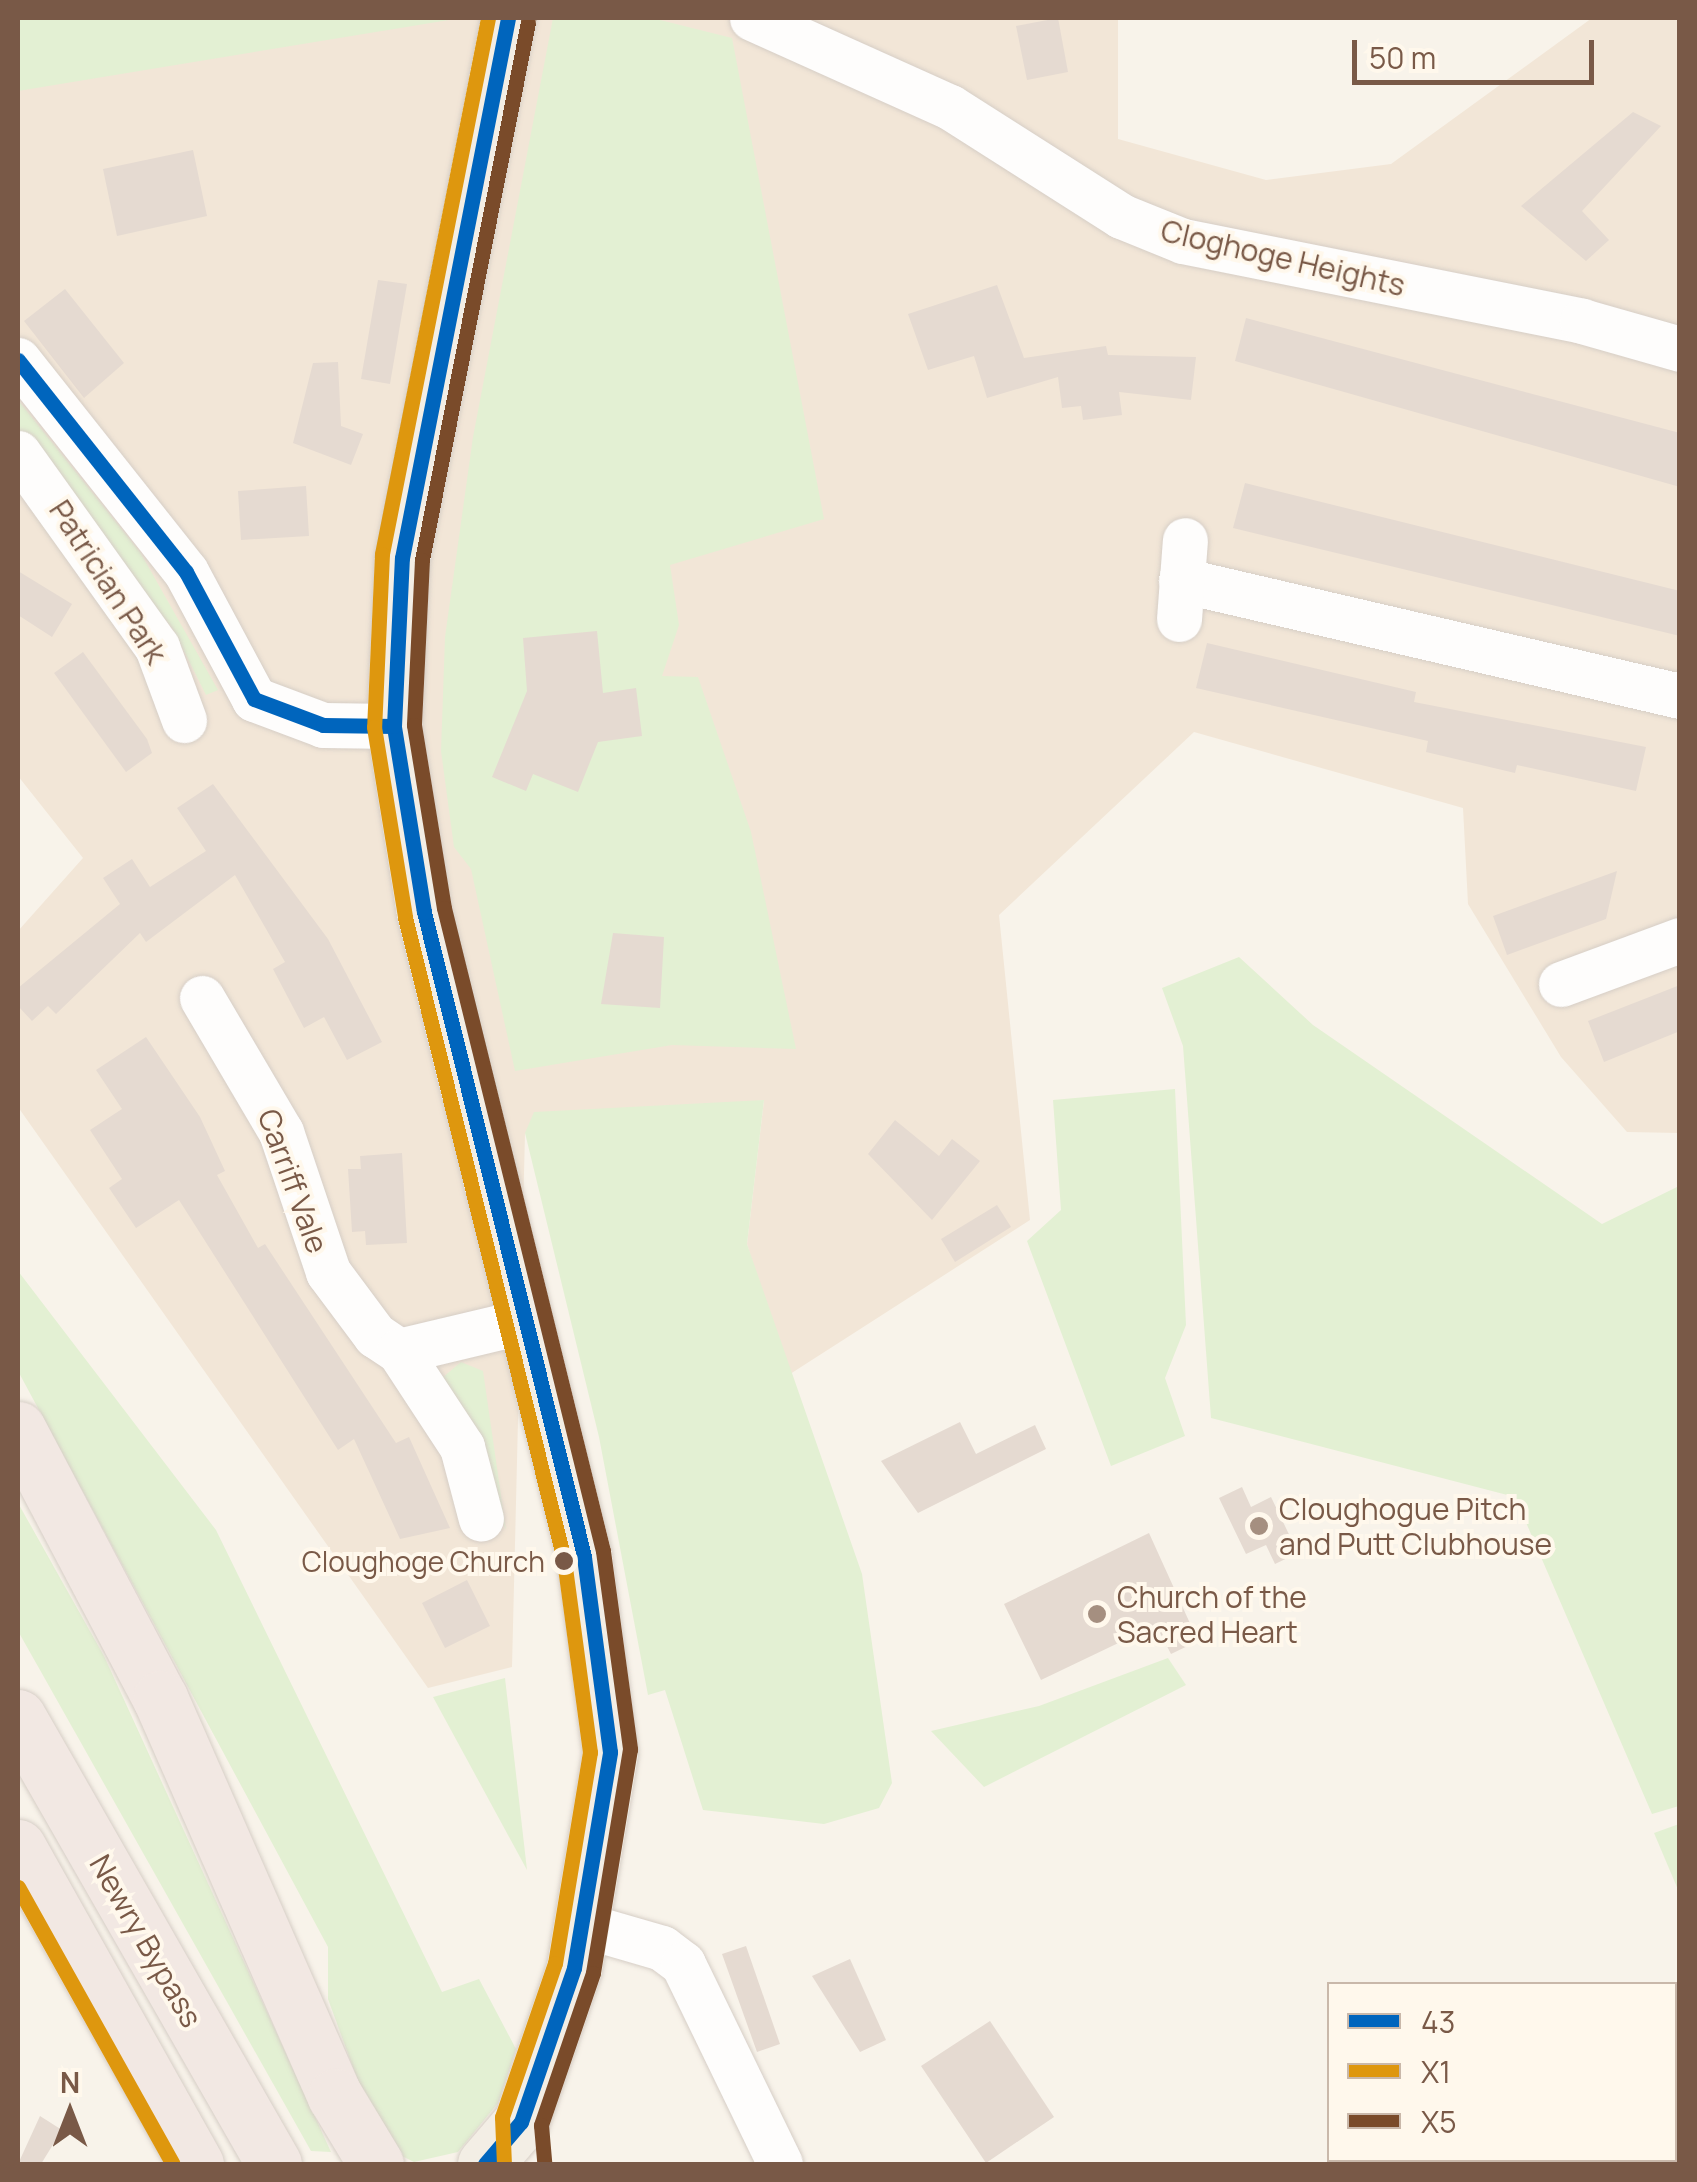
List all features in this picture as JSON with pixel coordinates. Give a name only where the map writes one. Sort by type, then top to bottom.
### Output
[{"type":"highway","points":[[18,1429],[160,1698],[335,2096],[376,2164]]},
{"type":"highway","name":"Newry Bypass","points":[[18,1717],[274,2164]]},
{"type":"highway","points":[[18,1847],[196,2164]]},
{"type":"main road","points":[[485,2164],[523,2143],[583,1924],[610,1752],[584,1556],[424,912],[394,726],[402,558],[508,18]]},
{"type":"street","name":"Cloghoge Heights","points":[[752,18],[950,108],[1121,216],[1183,241],[1582,321],[1680,349]]},
{"type":"street","points":[[18,360],[186,572],[254,698],[324,724],[394,726]]},
{"type":"street","name":"Patrician Park","points":[[18,453],[157,646],[184,720]]},
{"type":"street","points":[[1181,580],[1680,696]]},
{"type":"street","points":[[1561,984],[1680,940]]},
{"type":"street","name":"Carriff Vale","points":[[202,998],[280,1132],[328,1272],[350,1308],[399,1351],[462,1446],[481,1519]]},
{"type":"street","points":[[399,1351],[524,1321]]},
{"type":"street","points":[[583,1924],[662,1948],[683,1964],[780,2164]]},
{"type":"shaded area","points":[[18,18],[1118,18],[1118,139],[1266,180],[1391,164],[1592,18],[1679,19],[1679,1133],[1627,1132],[1561,1057],[1468,904],[1463,808],[1194,732],[999,915],[1030,1220],[787,1376],[747,1244],[764,1100],[525,1133],[512,1667],[428,1688],[18,1107],[18,931],[83,858],[18,776]]},
{"type":"green space","points":[[18,18],[461,18],[18,91]]},
{"type":"green space","points":[[553,18],[652,18],[732,38],[824,519],[670,565],[679,625],[662,676],[698,677],[751,832],[796,1049],[672,1045],[515,1071],[471,869],[454,847],[441,751],[445,637],[473,437]]},
{"type":"green space","points":[[18,400],[140,552],[218,690],[206,695],[173,629],[18,437]]},
{"type":"green space","points":[[1239,957],[1313,1025],[1602,1224],[1679,1186],[1679,1806],[1652,1814],[1515,1497],[1211,1418],[1183,1046],[1162,988]]},
{"type":"green space","points":[[1175,1089],[1186,1325],[1165,1378],[1185,1436],[1111,1466],[1027,1241],[1061,1210],[1053,1100]]},
{"type":"green space","points":[[764,1100],[747,1244],[862,1574],[892,1783],[879,1808],[824,1824],[703,1810],[665,1690],[648,1695],[599,1437],[525,1133],[534,1112]]},
{"type":"green space","points":[[18,1271],[216,1530],[442,1992],[479,1979],[516,2049],[498,2103],[458,2152],[414,2162],[396,2153],[362,2092],[328,1999],[328,1947],[18,1371]]},
{"type":"green space","points":[[461,1362],[483,1371],[506,1530],[442,1378]]},
{"type":"green space","points":[[18,1503],[104,1656],[331,2152],[311,2151],[18,1631]]},
{"type":"green space","points":[[1168,1658],[1186,1685],[984,1787],[931,1731],[1039,1706]]},
{"type":"green space","points":[[505,1678],[527,1870],[433,1697]]},
{"type":"green space","points":[[1680,1824],[1679,1892],[1654,1833]]},
{"type":"building","points":[[1058,18],[1068,72],[1027,80],[1016,26]]},
{"type":"building","points":[[1633,112],[1661,126],[1582,211],[1609,240],[1586,261],[1521,206]]},
{"type":"building","points":[[193,150],[207,216],[117,236],[103,169]]},
{"type":"building","points":[[378,280],[407,284],[390,384],[361,379]]},
{"type":"building","points":[[997,285],[1024,358],[1106,346],[1108,355],[1196,357],[1191,400],[1119,392],[1122,415],[1083,420],[1081,406],[1062,408],[1058,377],[987,398],[974,356],[928,370],[908,314]]},
{"type":"building","points":[[65,289],[124,363],[84,398],[24,321]]},
{"type":"building","points":[[1246,318],[1680,433],[1680,487],[1235,361]]},
{"type":"building","points":[[338,362],[341,426],[363,434],[351,465],[293,443],[313,363]]},
{"type":"building","points":[[1245,483],[1680,591],[1680,636],[1233,528]]},
{"type":"building","points":[[306,486],[309,536],[241,540],[238,491]]},
{"type":"building","points":[[18,571],[72,604],[52,637],[18,615]]},
{"type":"building","points":[[597,631],[603,693],[636,688],[642,736],[598,742],[578,792],[533,774],[526,791],[492,777],[527,691],[523,638]]},
{"type":"building","points":[[1207,643],[1416,692],[1414,702],[1646,747],[1636,791],[1517,765],[1515,773],[1426,752],[1428,741],[1196,688]]},
{"type":"building","points":[[83,652],[147,739],[152,753],[126,772],[54,673]]},
{"type":"building","points":[[213,784],[328,939],[382,1042],[347,1060],[324,1017],[304,1028],[273,969],[285,962],[235,875],[146,942],[140,933],[56,1014],[48,1006],[32,1021],[18,1006],[18,988],[120,904],[103,878],[132,859],[150,887],[206,851],[177,808]]},
{"type":"building","points":[[1617,871],[1606,919],[1507,955],[1493,916]]},
{"type":"building","points":[[613,933],[664,937],[660,1008],[601,1004]]},
{"type":"building","points":[[1680,985],[1680,1031],[1604,1062],[1588,1021]]},
{"type":"building","points":[[146,1037],[200,1117],[225,1171],[217,1175],[258,1248],[265,1244],[396,1443],[409,1437],[450,1528],[400,1539],[354,1439],[338,1450],[179,1200],[136,1228],[109,1188],[122,1179],[90,1130],[122,1109],[96,1070]]},
{"type":"building","points":[[895,1120],[939,1156],[952,1139],[980,1161],[932,1220],[868,1154]]},
{"type":"building","points":[[402,1153],[407,1243],[366,1245],[365,1231],[352,1232],[348,1169],[361,1169],[360,1156]]},
{"type":"building","points":[[997,1205],[1011,1227],[955,1262],[941,1239]]},
{"type":"building","points":[[960,1422],[976,1454],[1035,1425],[1046,1449],[918,1513],[881,1461]]},
{"type":"building","name":"Cloughogue Pitch and Putt Clubhouse","points":[[1242,1487],[1251,1507],[1271,1497],[1298,1553],[1275,1564],[1266,1545],[1246,1554],[1219,1498]]},
{"type":"building","name":"Church of the Sacred Heart","points":[[1149,1533],[1198,1641],[1171,1654],[1156,1625],[1041,1680],[1004,1604]]},
{"type":"building","points":[[467,1580],[490,1626],[445,1648],[422,1603]]},
{"type":"building","points":[[746,1946],[780,2044],[757,2052],[722,1954]]},
{"type":"building","points":[[850,1959],[886,2040],[860,2052],[812,1976]]},
{"type":"building","points":[[990,2021],[1054,2117],[986,2163],[921,2066]]},
{"type":"building","points":[[40,2116],[62,2130],[41,2164],[18,2164]]},
{"type":"transit line","name":"X1","points":[[488,18],[382,554],[374,727],[405,917],[564,1560],[590,1752],[555,1963],[502,2117],[504,2164]]},
{"type":"transit line","name":"43","points":[[485,2164],[521,2122],[574,1968],[610,1752],[584,1556],[424,912],[394,726],[402,558],[508,18]]},
{"type":"transit line","name":"X5","points":[[528,22],[422,560],[414,725],[444,908],[603,1551],[630,1749],[593,1973],[541,2125],[544,2163]]},
{"type":"transit line","name":"43","points":[[18,360],[186,572],[254,699],[323,725],[394,726]]},
{"type":"transit line","name":"X1","points":[[18,1887],[173,2164]]},
{"type":"place","name":"Cloughogue Pitch and Putt Clubhouse","points":[[1259,1526]]},
{"type":"place","name":"Cloughoge Church","points":[[564,1561]]},
{"type":"place","name":"Church of the Sacred Heart","points":[[1097,1614]]}]
